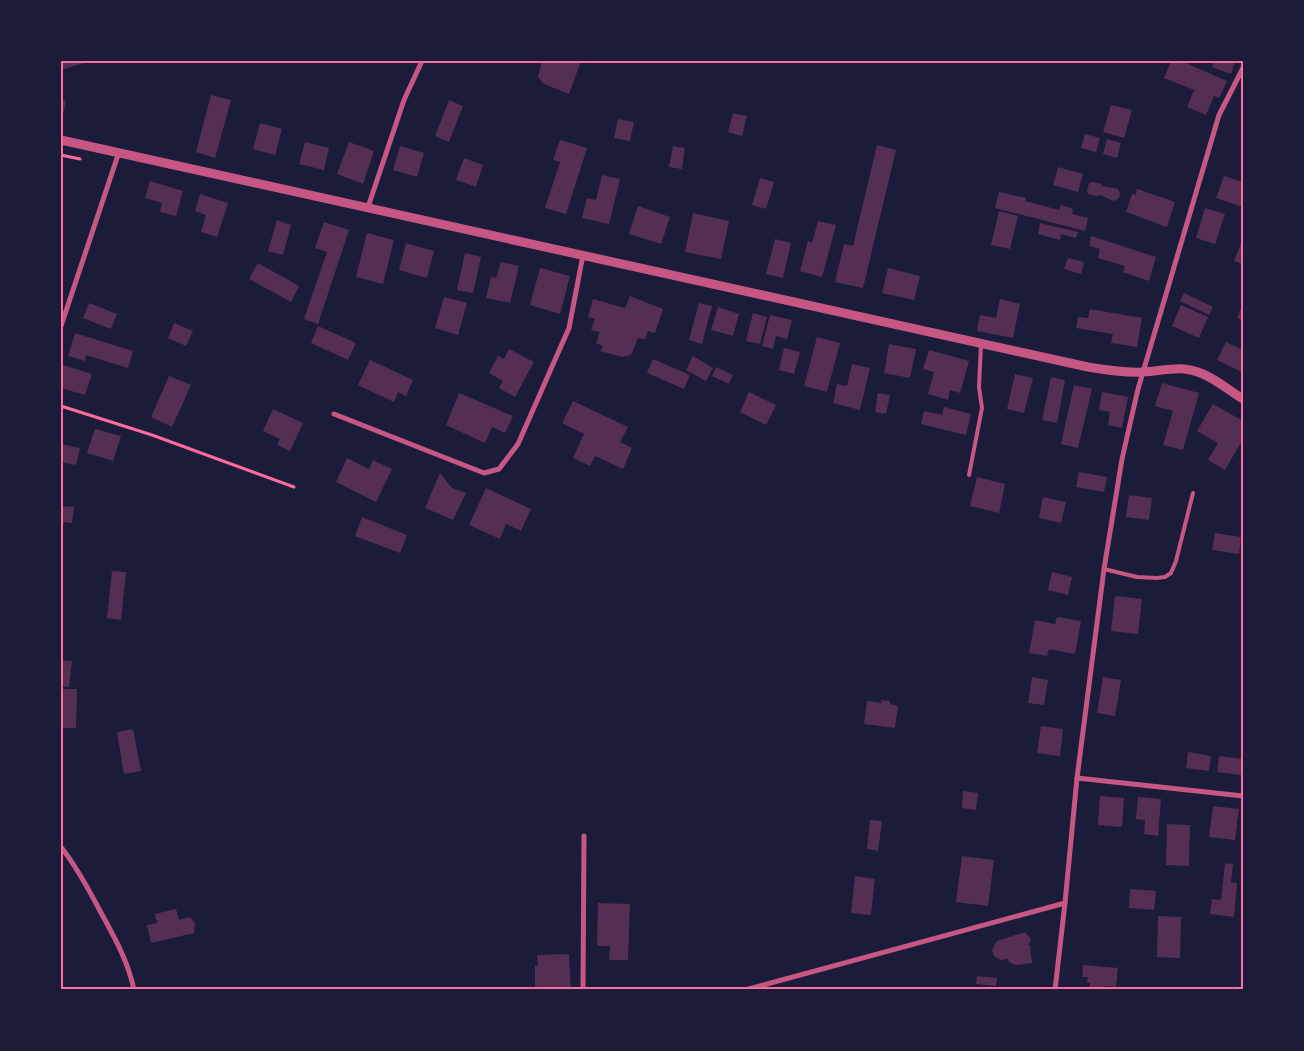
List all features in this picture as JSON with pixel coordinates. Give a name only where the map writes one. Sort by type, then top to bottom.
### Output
[{"type":"street","points":[[368,207],[404,100],[422,61]]},
{"type":"street","points":[[1055,990],[1077,778],[1104,569],[1122,459],[1143,372],[1219,115],[1243,68]]},
{"type":"street","points":[[61,140],[1088,367],[1143,372],[1171,368],[1187,370],[1203,374],[1243,399]]},
{"type":"street","points":[[61,326],[120,152]]},
{"type":"street","points":[[334,414],[484,473],[499,469],[518,444],[569,328],[583,255]]},
{"type":"street","points":[[1077,778],[1243,796]]},
{"type":"street","points":[[583,990],[584,836]]},
{"type":"street","points":[[61,847],[89,890],[120,948],[131,975],[134,990]]},
{"type":"street","points":[[745,990],[1065,903]]},
{"type":"lane","points":[[969,475],[982,408],[979,387],[981,343]]},
{"type":"lane","points":[[1104,569],[1137,577],[1157,578],[1165,577],[1171,573],[1176,561],[1193,493]]},
{"type":"path","points":[[61,406],[152,435],[294,487]]},
{"type":"building","points":[[61,61],[87,61],[87,62],[61,70]]},
{"type":"building","points":[[542,61],[581,61],[569,94],[544,84],[538,77]]},
{"type":"building","points":[[1171,61],[1181,61],[1227,81],[1219,98],[1214,96],[1206,115],[1187,107],[1194,90],[1164,78]]},
{"type":"building","points":[[1214,61],[1235,61],[1231,74],[1212,67]]},
{"type":"building","points":[[211,95],[231,100],[215,158],[196,152]]},
{"type":"building","points":[[61,100],[66,101],[62,118],[61,118]]},
{"type":"building","points":[[449,100],[463,106],[449,142],[435,136]]},
{"type":"building","points":[[1111,105],[1132,110],[1124,138],[1103,132]]},
{"type":"building","points":[[733,113],[747,116],[742,136],[728,132]]},
{"type":"building","points":[[618,119],[634,122],[630,141],[614,138]]},
{"type":"building","points":[[260,123],[282,129],[275,155],[253,149]]},
{"type":"building","points":[[1085,134],[1100,138],[1096,152],[1081,148]]},
{"type":"building","points":[[1107,139],[1121,143],[1117,158],[1103,154]]},
{"type":"building","points":[[560,140],[587,148],[566,214],[545,208],[560,162],[553,160]]},
{"type":"building","points":[[305,142],[329,148],[324,170],[299,164]]},
{"type":"building","points":[[349,142],[374,151],[363,184],[337,174]]},
{"type":"building","points":[[877,145],[896,150],[863,288],[835,282],[844,244],[853,246]]},
{"type":"building","points":[[400,146],[424,153],[417,177],[393,170]]},
{"type":"building","points":[[673,146],[685,148],[682,169],[669,167]]},
{"type":"building","points":[[464,158],[483,165],[476,187],[456,180]]},
{"type":"building","points":[[1058,167],[1083,174],[1078,192],[1053,185]]},
{"type":"building","points":[[602,175],[620,179],[609,224],[582,218],[587,198],[596,200]]},
{"type":"building","points":[[1224,176],[1243,182],[1243,207],[1216,198]]},
{"type":"building","points":[[760,178],[774,182],[766,209],[752,205]]},
{"type":"building","points":[[150,181],[183,191],[176,216],[160,212],[162,203],[145,198]]},
{"type":"building","points":[[1092,182],[1118,189],[1120,193],[1119,198],[1114,201],[1100,195],[1088,194],[1089,183]]},
{"type":"building","points":[[1137,189],[1175,202],[1167,227],[1126,212],[1132,194],[1136,195]]},
{"type":"building","points":[[999,192],[1026,198],[1025,201],[1059,210],[1061,205],[1071,208],[1073,210],[1072,214],[1088,218],[1085,231],[995,208]]},
{"type":"building","points":[[200,194],[228,203],[217,237],[201,232],[206,215],[195,211]]},
{"type":"building","points":[[638,206],[670,217],[661,244],[629,234]]},
{"type":"building","points":[[1205,208],[1225,214],[1215,244],[1196,238]]},
{"type":"building","points":[[999,211],[1018,216],[1010,249],[991,245]]},
{"type":"building","points":[[693,213],[729,221],[721,259],[685,252]]},
{"type":"building","points":[[277,220],[291,225],[283,255],[268,251]]},
{"type":"building","points":[[818,221],[836,225],[822,277],[800,271],[808,241],[812,243]]},
{"type":"building","points":[[324,222],[349,230],[318,324],[304,319],[327,252],[315,248]]},
{"type":"building","points":[[1040,223],[1078,232],[1076,238],[1061,234],[1060,240],[1038,234]]},
{"type":"building","points":[[367,233],[394,240],[383,284],[356,277]]},
{"type":"building","points":[[1091,236],[1156,257],[1149,281],[1123,272],[1125,266],[1098,258],[1100,249],[1089,246]]},
{"type":"building","points":[[1243,238],[1243,264],[1234,261]]},
{"type":"building","points":[[775,239],[791,243],[783,278],[766,274]]},
{"type":"building","points":[[406,243],[434,251],[427,278],[399,270]]},
{"type":"building","points":[[465,253],[481,257],[473,293],[457,290]]},
{"type":"building","points":[[1068,258],[1084,262],[1081,274],[1064,269]]},
{"type":"building","points":[[501,262],[519,266],[510,303],[486,298],[491,277],[496,278]]},
{"type":"building","points":[[258,263],[299,286],[291,302],[249,279]]},
{"type":"building","points":[[540,268],[570,276],[560,314],[530,305]]},
{"type":"building","points":[[888,268],[920,276],[914,300],[882,293]]},
{"type":"building","points":[[1184,293],[1213,307],[1209,315],[1180,301]]},
{"type":"building","points":[[630,296],[663,309],[655,333],[648,331],[645,339],[638,338],[631,355],[622,357],[600,351],[603,346],[596,343],[600,332],[591,330],[595,319],[588,317],[593,299],[625,308]]},
{"type":"building","points":[[444,297],[467,303],[458,335],[435,328]]},
{"type":"building","points":[[1000,299],[1020,304],[1013,338],[977,331],[980,315],[996,318]]},
{"type":"building","points":[[89,303],[117,314],[111,329],[83,318]]},
{"type":"building","points":[[699,303],[712,306],[702,344],[689,340]]},
{"type":"building","points":[[1243,304],[1243,320],[1237,318]]},
{"type":"building","points":[[1181,305],[1208,317],[1199,338],[1172,326]]},
{"type":"building","points":[[718,307],[739,314],[733,336],[711,330]]},
{"type":"building","points":[[1090,309],[1142,318],[1137,347],[1111,343],[1113,334],[1076,328],[1078,317],[1088,318]]},
{"type":"building","points":[[753,313],[767,317],[760,344],[746,341]]},
{"type":"building","points":[[770,315],[792,320],[787,339],[776,336],[773,349],[762,346]]},
{"type":"building","points":[[174,323],[193,331],[186,346],[168,338]]},
{"type":"building","points":[[318,326],[356,343],[348,360],[311,343]]},
{"type":"building","points":[[75,333],[133,351],[128,368],[86,355],[85,361],[68,356]]},
{"type":"building","points":[[817,337],[840,343],[827,392],[804,386]]},
{"type":"building","points":[[1226,342],[1243,350],[1242,372],[1217,360]]},
{"type":"building","points":[[889,344],[916,349],[910,378],[884,373]]},
{"type":"building","points":[[784,348],[800,352],[794,374],[779,370]]},
{"type":"building","points":[[509,349],[534,362],[515,397],[499,388],[503,381],[489,373],[498,356],[504,359]]},
{"type":"building","points":[[929,350],[969,361],[960,393],[950,390],[948,400],[928,394],[934,372],[923,369]]},
{"type":"building","points":[[693,356],[713,368],[706,381],[686,370]]},
{"type":"building","points":[[653,359],[690,375],[684,389],[647,373]]},
{"type":"building","points":[[370,360],[413,380],[406,396],[398,392],[394,402],[358,385]]},
{"type":"building","points":[[852,364],[870,368],[860,410],[833,403],[837,384],[847,386]]},
{"type":"building","points":[[63,365],[92,374],[85,395],[61,388]]},
{"type":"building","points":[[716,367],[733,375],[729,384],[712,376]]},
{"type":"building","points":[[1015,374],[1033,378],[1024,413],[1007,409]]},
{"type":"building","points":[[169,376],[191,385],[172,427],[151,417]]},
{"type":"building","points":[[1051,377],[1065,380],[1057,423],[1042,420]]},
{"type":"building","points":[[1162,383],[1199,393],[1183,450],[1163,445],[1173,411],[1155,406]]},
{"type":"building","points":[[1074,385],[1092,389],[1078,448],[1061,444]]},
{"type":"building","points":[[749,392],[776,405],[766,425],[740,412]]},
{"type":"building","points":[[1102,392],[1128,397],[1122,428],[1108,425],[1110,412],[1099,410]]},
{"type":"building","points":[[459,393],[513,416],[505,433],[492,427],[485,443],[446,425]]},
{"type":"building","points":[[878,393],[890,395],[886,414],[875,412]]},
{"type":"building","points":[[573,401],[628,427],[620,442],[632,448],[623,469],[595,456],[590,466],[573,458],[584,434],[562,423]]},
{"type":"building","points":[[1213,404],[1243,421],[1243,439],[1225,470],[1208,460],[1218,443],[1197,431]]},
{"type":"building","points":[[944,407],[971,414],[966,435],[921,424],[924,411],[942,415]]},
{"type":"building","points":[[273,409],[303,423],[290,451],[277,445],[280,439],[263,431]]},
{"type":"building","points":[[95,429],[121,436],[113,461],[87,453]]},
{"type":"building","points":[[61,444],[80,448],[76,465],[61,462]]},
{"type":"building","points":[[347,458],[369,469],[373,460],[392,469],[376,502],[336,482]]},
{"type":"building","points":[[1079,472],[1107,477],[1104,492],[1076,487]]},
{"type":"building","points":[[440,473],[452,488],[466,493],[453,520],[425,508]]},
{"type":"building","points":[[977,477],[1005,484],[999,513],[970,506]]},
{"type":"building","points":[[486,488],[531,509],[521,531],[506,524],[500,539],[469,525]]},
{"type":"building","points":[[1129,495],[1152,498],[1149,520],[1126,517]]},
{"type":"building","points":[[1043,497],[1066,502],[1061,523],[1039,518]]},
{"type":"building","points":[[61,506],[74,507],[72,523],[64,522],[62,531]]},
{"type":"building","points":[[362,517],[407,535],[400,553],[355,536]]},
{"type":"building","points":[[1215,533],[1241,537],[1239,554],[1212,550]]},
{"type":"building","points":[[112,571],[126,572],[121,620],[107,618]]},
{"type":"building","points":[[1052,572],[1072,577],[1068,595],[1048,590]]},
{"type":"building","points":[[1115,596],[1142,599],[1138,634],[1111,631]]},
{"type":"building","points":[[1057,617],[1081,621],[1075,654],[1049,649],[1047,656],[1029,653],[1035,620],[1055,624]]},
{"type":"building","points":[[61,660],[72,661],[69,687],[61,686]]},
{"type":"building","points":[[1032,677],[1048,680],[1044,705],[1028,703]]},
{"type":"building","points":[[1103,677],[1121,680],[1115,716],[1097,713]]},
{"type":"building","points":[[61,689],[77,689],[76,728],[61,728]]},
{"type":"building","points":[[881,700],[890,701],[890,704],[898,706],[895,728],[864,724],[867,701],[881,703]]},
{"type":"building","points":[[1041,726],[1063,729],[1060,756],[1037,753]]},
{"type":"building","points":[[133,729],[141,771],[124,774],[117,732]]},
{"type":"building","points":[[1188,752],[1211,756],[1209,771],[1186,768]]},
{"type":"building","points":[[1219,756],[1242,759],[1241,775],[1217,772]]},
{"type":"building","points":[[963,791],[978,793],[976,810],[962,808]]},
{"type":"building","points":[[1100,796],[1124,798],[1122,827],[1098,825]]},
{"type":"building","points":[[1138,797],[1161,799],[1158,836],[1144,834],[1145,820],[1136,819]]},
{"type":"building","points":[[1213,806],[1239,809],[1235,840],[1209,837]]},
{"type":"building","points":[[870,820],[882,821],[878,851],[867,849]]},
{"type":"building","points":[[1167,824],[1190,825],[1189,866],[1166,865]]},
{"type":"building","points":[[962,856],[994,860],[988,906],[956,902]]},
{"type":"building","points":[[1225,863],[1233,864],[1231,882],[1237,883],[1234,917],[1210,914],[1212,899],[1221,900]]},
{"type":"building","points":[[855,876],[875,879],[871,915],[851,913]]},
{"type":"building","points":[[1130,889],[1156,891],[1154,910],[1129,908]]},
{"type":"building","points":[[598,903],[630,904],[628,960],[609,960],[610,946],[597,946]]},
{"type":"building","points":[[176,909],[179,920],[190,917],[195,923],[194,933],[151,943],[147,925],[157,923],[155,914]]},
{"type":"building","points":[[1158,916],[1181,917],[1180,958],[1157,957]]},
{"type":"building","points":[[1025,932],[1031,939],[1028,945],[1030,945],[1032,963],[1015,965],[1009,962],[1008,959],[1001,960],[994,956],[992,950],[997,941]]},
{"type":"building","points":[[569,954],[571,990],[535,990],[535,966],[538,966],[537,955]]},
{"type":"building","points":[[1083,965],[1118,968],[1116,987],[1103,986],[1103,990],[1090,990],[1090,983],[1087,982],[1088,977],[1082,977]]},
{"type":"building","points":[[977,976],[997,978],[996,986],[976,984]]}]
